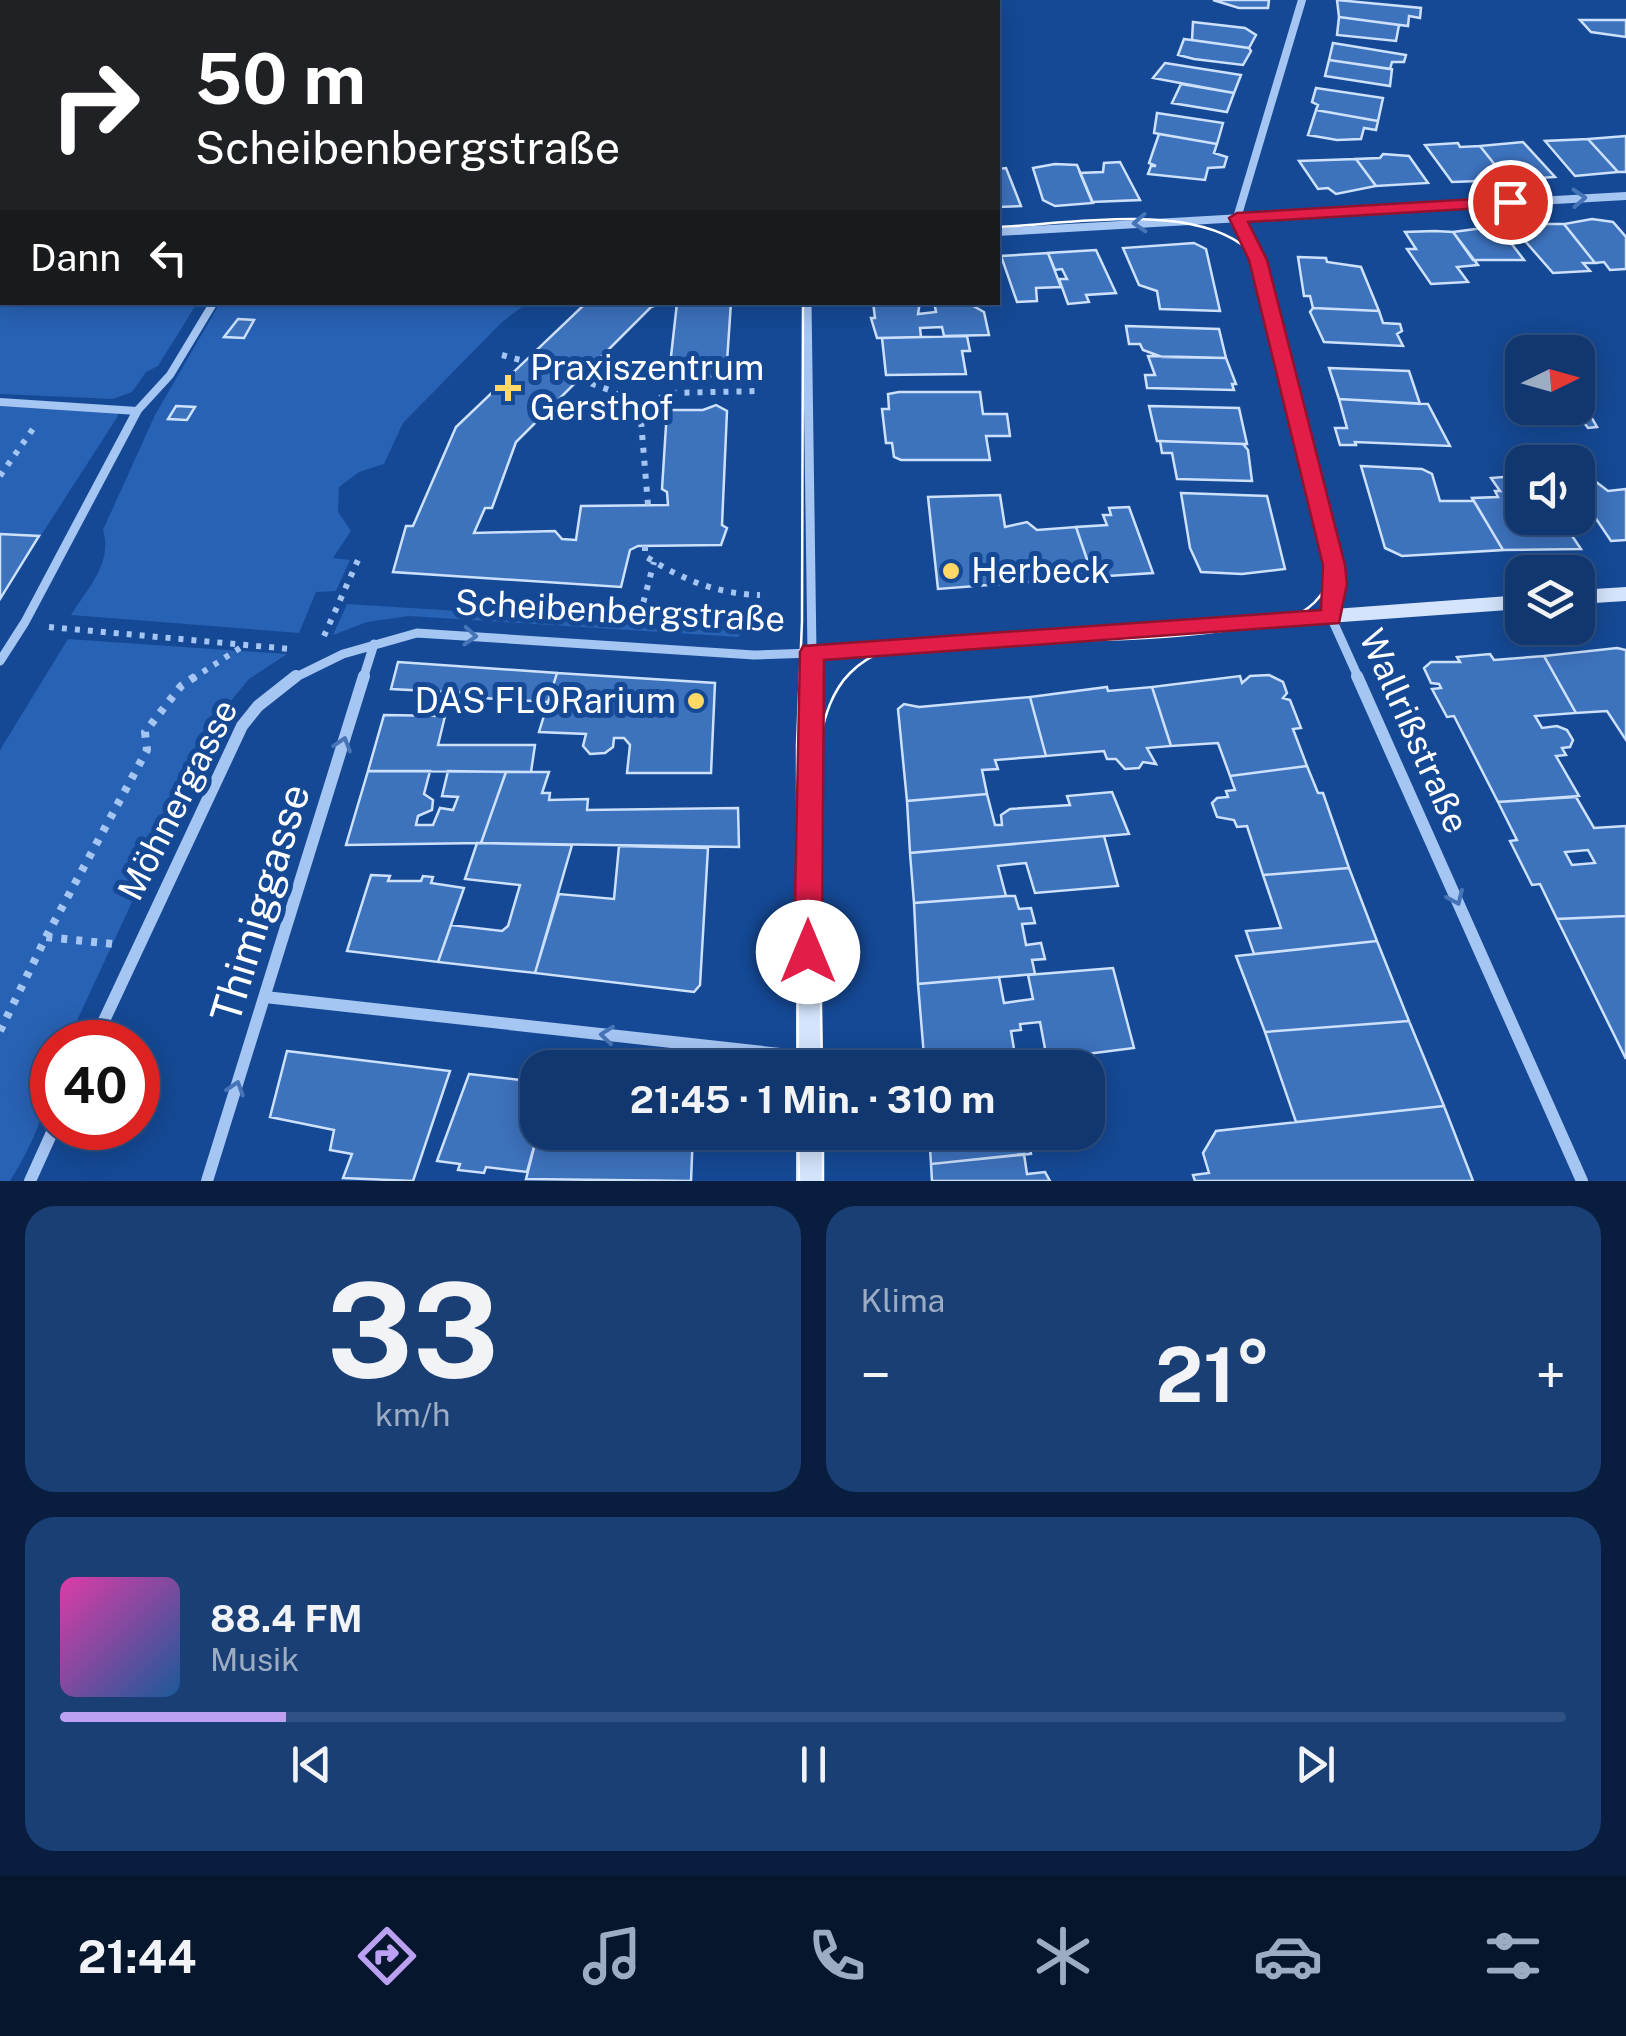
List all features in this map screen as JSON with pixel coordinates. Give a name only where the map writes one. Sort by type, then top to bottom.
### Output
[{"type":"street","points":[[1237,218],[1302,0]]},
{"type":"street","points":[[1000,232],[1626,196]]},
{"type":"street","name":"Wallrißstraße","points":[[1237,218],[1258,260],[1334,565],[1336,584],[1331,618],[1582,1181]]},
{"type":"street","points":[[807,305],[812,652],[808,776],[809,1050]]},
{"type":"street","points":[[0,661],[25,622],[137,411]]},
{"type":"street","points":[[1595,597],[1626,594]]},
{"type":"street","name":"Scheibenbergstraße","points":[[374,644],[418,633],[754,655],[1505,603]]},
{"type":"street","name":"Möhnergasse","points":[[104,1020],[242,726],[255,706],[296,674],[374,644]]},
{"type":"street","name":"Thimiggasse","points":[[207,1181],[374,644]]},
{"type":"street","points":[[265,998],[707,1050]]},
{"type":"street","points":[[30,1181],[44,1150]]},
{"type":"street","points":[[810,1150],[810,1181]]},
{"type":"lane","points":[[0,402],[137,411],[170,376],[212,305]]},
{"type":"path","points":[[502,355],[524,361]]},
{"type":"path","points":[[579,379],[612,391],[640,409]]},
{"type":"path","points":[[640,409],[669,392],[760,391]]},
{"type":"path","points":[[640,409],[648,505]]},
{"type":"path","points":[[0,476],[36,425],[18,424]]},
{"type":"path","points":[[645,546],[645,556],[654,562],[714,589],[760,595]]},
{"type":"path","points":[[346,590],[358,560]]},
{"type":"path","points":[[640,615],[654,562]]},
{"type":"path","points":[[25,622],[72,632],[302,650]]},
{"type":"path","points":[[0,1030],[147,750],[145,732],[182,686],[242,646]]},
{"type":"path","points":[[46,937],[139,946]]},
{"type":"shaded area","points":[[0,305],[196,305],[158,366],[146,372],[132,392],[113,399],[0,394]]},
{"type":"shaded area","points":[[219,305],[524,305],[502,322],[403,423],[384,464],[359,472],[339,487],[338,512],[351,531],[333,558],[350,560],[336,591],[316,592],[299,633],[71,615],[102,564],[103,530],[155,415]]},
{"type":"shaded area","points":[[0,406],[117,412],[118,416],[0,599]]},
{"type":"shaded area","points":[[347,604],[741,629],[739,637],[409,616],[367,622],[333,635]]},
{"type":"shaded area","points":[[68,639],[287,654],[249,679],[219,715],[77,1020],[30,1020],[30,1145],[10,1181],[0,1181],[0,750]]},
{"type":"building","points":[[1213,0],[1269,0],[1268,8],[1239,8]]},
{"type":"building","points":[[1337,0],[1421,8],[1420,18],[1409,16],[1408,26],[1339,17]]},
{"type":"building","points":[[1339,17],[1399,25],[1396,41],[1337,35]]},
{"type":"building","points":[[1580,20],[1626,20],[1626,37],[1591,32]]},
{"type":"building","points":[[1193,22],[1245,28],[1256,35],[1249,48],[1192,40]]},
{"type":"building","points":[[1184,39],[1251,51],[1243,65],[1194,59],[1178,55]]},
{"type":"building","points":[[1333,43],[1406,55],[1404,62],[1392,62],[1390,69],[1329,60]]},
{"type":"building","points":[[1329,60],[1392,69],[1390,86],[1325,76]]},
{"type":"building","points":[[1165,63],[1241,75],[1234,93],[1153,78]]},
{"type":"building","points":[[1181,84],[1234,93],[1227,112],[1172,103]]},
{"type":"building","points":[[1316,88],[1383,98],[1378,121],[1316,110],[1318,105],[1312,102]]},
{"type":"building","points":[[1316,110],[1378,121],[1376,130],[1364,128],[1361,139],[1308,135]]},
{"type":"building","points":[[1157,113],[1223,123],[1217,144],[1154,133]]},
{"type":"building","points":[[1159,134],[1217,144],[1214,153],[1227,157],[1224,167],[1208,168],[1205,180],[1148,174],[1151,166],[1156,166],[1149,163]]},
{"type":"building","points":[[1626,136],[1626,172],[1618,172],[1588,139]]},
{"type":"building","points":[[1588,139],[1618,172],[1575,176],[1545,141]]},
{"type":"building","points":[[1523,142],[1555,177],[1507,180],[1480,146]]},
{"type":"building","points":[[1458,143],[1460,147],[1480,146],[1507,180],[1452,182],[1425,145]]},
{"type":"building","points":[[1383,154],[1409,156],[1428,183],[1376,186],[1356,159],[1380,158]]},
{"type":"building","points":[[1356,159],[1376,186],[1336,194],[1328,188],[1318,189],[1299,161]]},
{"type":"building","points":[[1120,162],[1140,200],[1092,202],[1080,173],[1103,172],[1104,163]]},
{"type":"building","points":[[1077,165],[1093,203],[1055,206],[1043,200],[1033,168]]},
{"type":"building","points":[[1006,168],[1021,206],[1000,207],[1000,169]]},
{"type":"building","points":[[1592,219],[1613,222],[1626,237],[1626,269],[1610,270],[1604,262],[1595,263],[1564,224]]},
{"type":"building","points":[[1564,224],[1595,263],[1583,263],[1590,271],[1553,273],[1517,232],[1517,227]]},
{"type":"building","points":[[1498,226],[1524,260],[1473,260],[1453,232]]},
{"type":"building","points":[[1405,232],[1453,232],[1478,265],[1457,267],[1468,282],[1431,284],[1407,249],[1416,249]]},
{"type":"building","points":[[1194,243],[1206,249],[1220,311],[1160,309],[1157,291],[1139,285],[1123,248]]},
{"type":"building","points":[[1096,250],[1116,293],[1086,295],[1089,302],[1068,304],[1059,279],[1067,279],[1062,269],[1055,270],[1048,253]]},
{"type":"building","points":[[1048,253],[1061,287],[1036,288],[1037,301],[1017,302],[1001,256]]},
{"type":"building","points":[[1298,257],[1326,258],[1327,262],[1361,267],[1379,311],[1313,308],[1310,296],[1304,296]]},
{"type":"building","points":[[584,305],[656,305],[516,442],[492,508],[485,508],[474,533],[555,531],[562,539],[576,540],[581,506],[668,505],[667,492],[662,489],[667,410],[703,410],[716,405],[727,411],[722,525],[727,528],[721,545],[638,546],[630,550],[621,587],[393,572],[406,526],[413,526],[456,427]]},
{"type":"building","points":[[677,305],[731,305],[726,377],[669,374]]},
{"type":"building","points":[[873,305],[920,305],[918,314],[936,312],[935,305],[971,305],[984,312],[989,335],[944,336],[942,327],[920,328],[921,337],[877,338],[871,318],[875,318]]},
{"type":"building","points":[[1313,308],[1379,311],[1383,323],[1400,324],[1402,331],[1397,334],[1403,346],[1324,342],[1310,312]]},
{"type":"building","points":[[238,319],[254,320],[244,338],[224,337]]},
{"type":"building","points":[[1126,326],[1219,329],[1226,358],[1162,357],[1143,350],[1140,344],[1129,344]]},
{"type":"building","points":[[967,336],[970,351],[962,351],[966,374],[886,375],[882,338]]},
{"type":"building","points":[[1148,356],[1226,358],[1236,384],[1232,384],[1234,390],[1147,388],[1145,375],[1155,375]]},
{"type":"building","points":[[1329,368],[1409,371],[1420,404],[1339,399]]},
{"type":"building","points":[[980,392],[983,414],[1007,414],[1010,436],[986,436],[990,460],[901,460],[894,457],[892,443],[886,443],[882,409],[889,409],[888,394]]},
{"type":"building","points":[[1339,399],[1428,404],[1450,446],[1355,442],[1356,445],[1340,445],[1335,428],[1347,428]]},
{"type":"building","points":[[176,406],[195,407],[187,420],[168,419]]},
{"type":"building","points":[[1149,406],[1239,408],[1247,444],[1157,441]]},
{"type":"building","points":[[1160,441],[1243,444],[1248,450],[1252,481],[1177,479],[1172,453],[1162,453]]},
{"type":"building","points":[[1361,466],[1422,469],[1432,474],[1440,501],[1474,501],[1503,550],[1402,556],[1385,548]]},
{"type":"building","points":[[1505,477],[1505,535],[1572,535],[1581,549],[1503,550],[1472,498],[1498,497],[1495,491],[1500,491],[1491,478]]},
{"type":"building","points":[[1595,481],[1608,491],[1626,489],[1626,540],[1611,541],[1595,517]]},
{"type":"building","points":[[1181,493],[1267,496],[1285,569],[1242,574],[1201,572],[1190,548]]},
{"type":"building","points":[[1000,495],[1005,527],[1027,522],[1037,530],[1076,527],[1093,577],[938,589],[928,497]]},
{"type":"building","points":[[1129,507],[1153,573],[1093,577],[1076,527],[1107,525],[1103,515],[1111,515],[1109,508]]},
{"type":"building","points":[[0,534],[39,536],[0,599]]},
{"type":"building","points":[[1626,650],[1626,740],[1607,711],[1576,713],[1544,656]]},
{"type":"building","points":[[1490,654],[1494,660],[1544,656],[1576,713],[1535,716],[1542,728],[1557,726],[1567,730],[1573,740],[1570,747],[1562,748],[1566,755],[1556,756],[1579,796],[1498,802],[1454,716],[1447,717],[1432,689],[1441,688],[1439,684],[1431,683],[1424,668],[1431,662],[1460,662],[1457,657]]},
{"type":"building","points":[[398,662],[557,673],[548,702],[467,697],[468,693],[391,689]]},
{"type":"building","points":[[557,673],[715,683],[711,773],[627,773],[630,745],[624,738],[614,738],[613,747],[605,753],[590,754],[583,746],[586,734],[539,732]]},
{"type":"building","points":[[1269,675],[1283,682],[1287,693],[1283,698],[1290,700],[1301,728],[1293,729],[1307,766],[1230,776],[1218,743],[1171,746],[1152,687],[1240,676],[1242,683],[1250,676]]},
{"type":"building","points":[[1107,687],[1108,691],[1152,687],[1171,746],[1147,748],[1156,764],[1143,762],[1139,768],[1125,769],[1116,759],[1107,759],[1104,751],[1046,756],[1030,697]]},
{"type":"building","points":[[1030,697],[1046,756],[995,760],[998,769],[982,770],[987,794],[907,801],[898,709],[904,704],[919,707]]},
{"type":"building","points":[[384,715],[445,716],[438,745],[535,745],[531,772],[368,771]]},
{"type":"building","points":[[1307,766],[1318,793],[1323,793],[1349,868],[1263,875],[1247,826],[1237,827],[1234,820],[1217,817],[1212,803],[1228,797],[1226,791],[1235,790],[1230,776]]},
{"type":"building","points":[[368,771],[430,771],[424,794],[433,800],[432,810],[418,816],[416,825],[433,825],[440,808],[453,810],[458,797],[442,796],[448,771],[506,772],[481,843],[346,845]]},
{"type":"building","points":[[506,772],[549,772],[542,793],[550,793],[549,800],[588,799],[587,810],[738,808],[739,847],[481,843]]},
{"type":"building","points":[[1112,792],[1129,834],[910,853],[907,801],[987,794],[995,825],[1002,825],[1001,815],[1010,809],[1070,805],[1067,796]]},
{"type":"building","points":[[1576,797],[1594,828],[1626,826],[1626,916],[1557,919],[1540,884],[1532,885],[1510,841],[1517,840],[1498,802]],"holes":[[[1588,850],[1595,863],[1572,865],[1565,852]]]},
{"type":"building","points":[[1104,836],[1118,886],[1035,893],[1026,863],[998,866],[1006,896],[914,903],[910,853]]},
{"type":"building","points":[[477,843],[572,845],[535,973],[438,962],[451,925],[502,931],[508,926],[520,885],[465,879]]},
{"type":"building","points":[[619,846],[708,848],[700,985],[694,992],[535,973],[559,894],[614,899]]},
{"type":"building","points":[[1349,868],[1377,941],[1254,954],[1246,931],[1281,928],[1263,875]]},
{"type":"building","points":[[371,875],[390,876],[388,881],[433,877],[431,883],[464,888],[438,962],[347,951]]},
{"type":"building","points":[[1015,896],[1019,909],[1031,908],[1035,923],[1022,924],[1026,945],[1041,943],[1045,959],[1032,960],[1035,974],[918,984],[914,903]]},
{"type":"building","points":[[1626,916],[1626,1059],[1557,919]]},
{"type":"building","points":[[1377,941],[1409,1021],[1265,1032],[1236,956]]},
{"type":"building","points":[[1113,968],[1134,1048],[1105,1052],[1045,1050],[1040,1022],[1020,1024],[1021,1030],[1011,1031],[1014,1050],[924,1050],[918,984],[999,977],[1004,1003],[1033,999],[1028,975]]},
{"type":"building","points":[[1409,1021],[1444,1106],[1296,1122],[1265,1032]]},
{"type":"building","points":[[287,1051],[450,1071],[413,1181],[343,1178],[352,1154],[330,1150],[334,1130],[270,1117]]},
{"type":"building","points":[[469,1074],[520,1080],[520,1150],[533,1150],[527,1172],[486,1167],[484,1173],[458,1170],[460,1164],[437,1161]]},
{"type":"building","points":[[1444,1106],[1473,1181],[1195,1181],[1193,1175],[1209,1173],[1203,1153],[1216,1131]]},
{"type":"building","points":[[533,1150],[692,1150],[691,1181],[526,1179]]},
{"type":"building","points":[[930,1150],[1030,1150],[1031,1154],[931,1164]]},
{"type":"building","points":[[1024,1154],[1027,1174],[1045,1172],[1050,1181],[932,1181],[931,1164]]},
{"type":"tram line","points":[[822,1050],[817,749],[832,699],[850,673],[873,656],[932,639],[1128,639],[1274,623],[1315,602],[1325,589],[1332,565],[1334,548],[1265,274],[1248,250],[1217,231],[1157,220],[1000,227]]},
{"type":"tram line","points":[[798,1050],[797,745],[802,621],[803,305]]},
{"type":"tram line","points":[[798,1150],[799,1181]]},
{"type":"tram line","points":[[823,1150],[823,1181]]},
{"type":"place","name":"Praxiszentrum Gersthof","points":[[508,388]]},
{"type":"place","name":"Herbeck","points":[[951,571]]},
{"type":"place","name":"DAS FLORarium","points":[[696,701]]},
{"type":"route","points":[[808,952],[812,652],[1331,618],[1336,584],[1334,565],[1258,260],[1237,218],[1510,202]]}]
